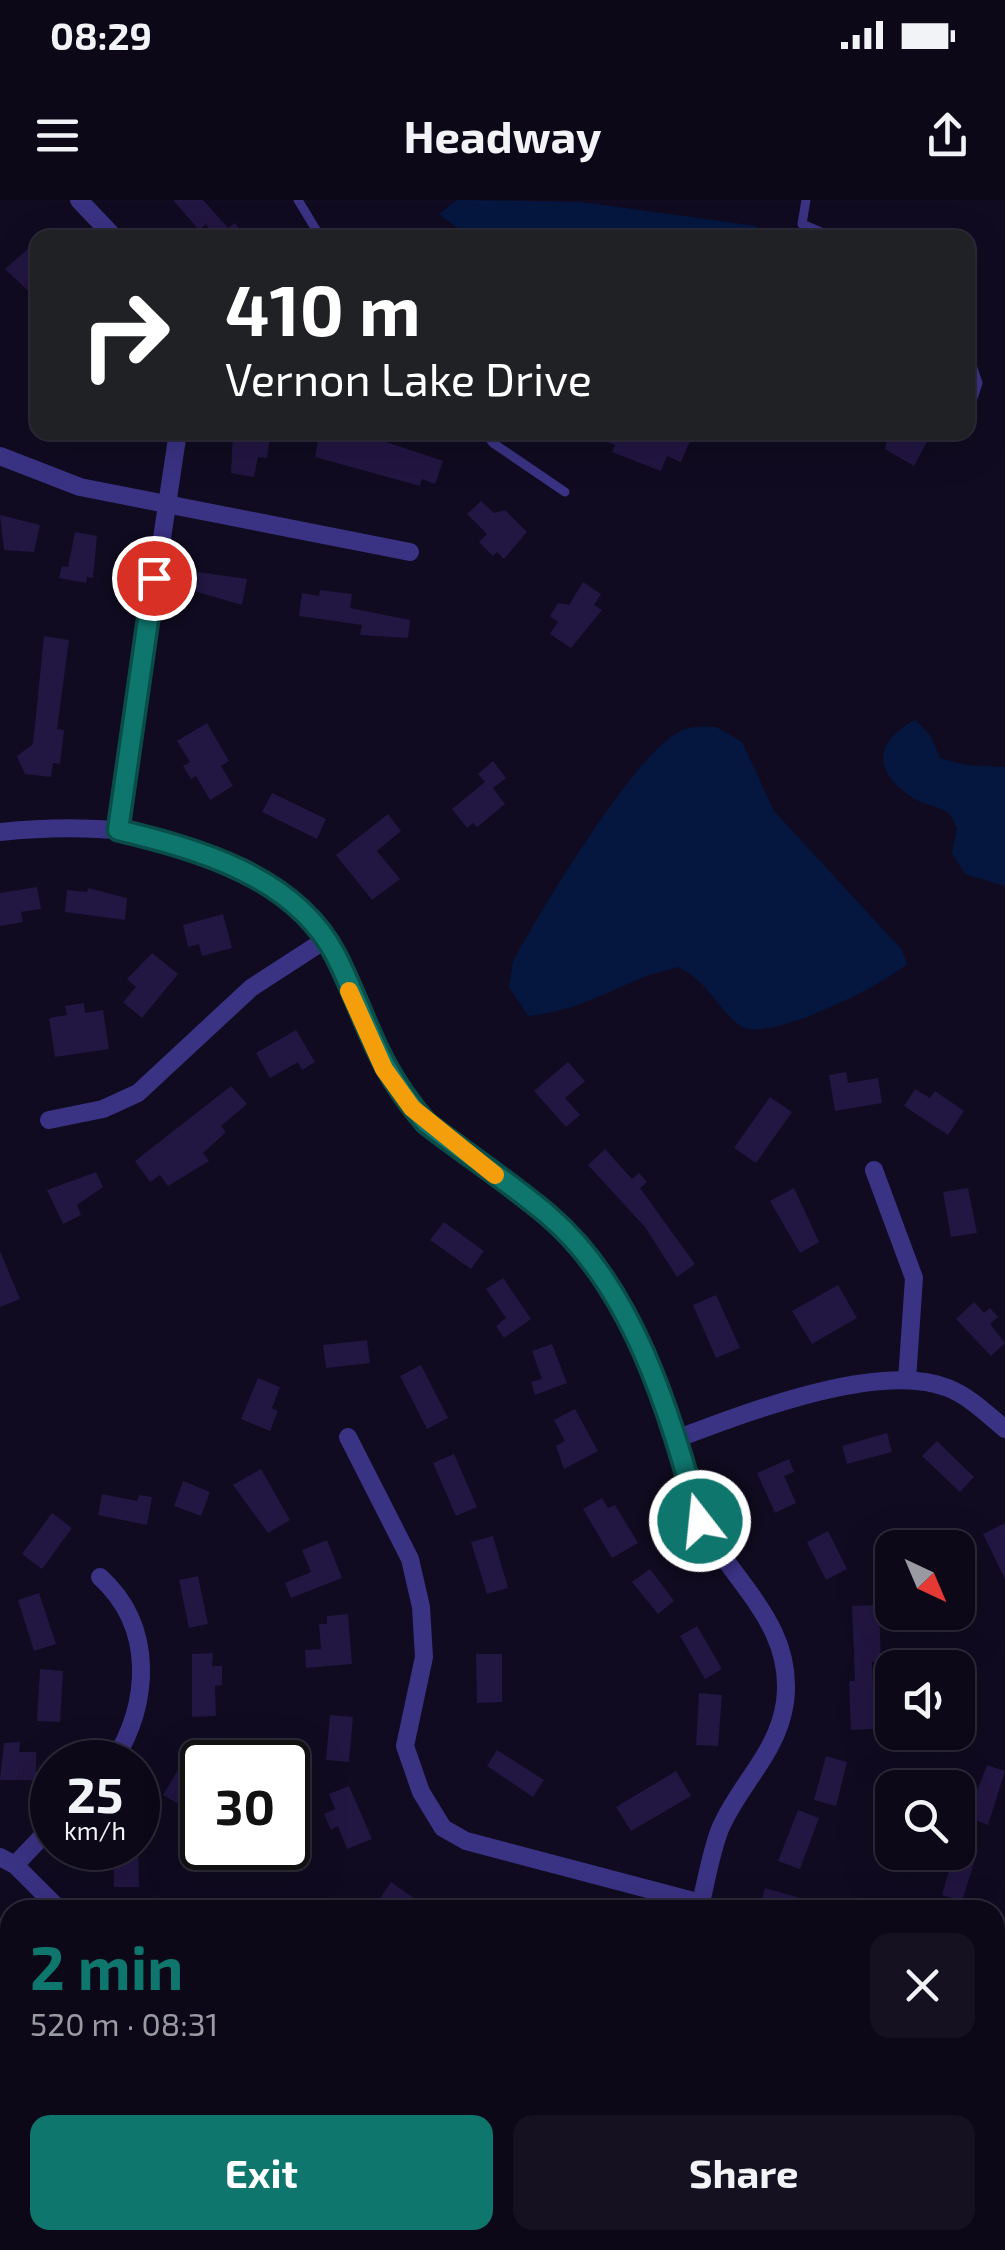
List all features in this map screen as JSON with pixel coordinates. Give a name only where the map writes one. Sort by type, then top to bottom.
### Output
[{"type":"street","points":[[79,200],[107,230]]},
{"type":"street","points":[[118,830],[176,440]]},
{"type":"street","points":[[0,456],[80,487],[410,552]]},
{"type":"street","points":[[0,832],[118,830],[160,839],[252,876],[287,898],[335,954],[384,1069],[412,1108],[426,1123],[550,1217],[606,1284],[637,1340],[676,1439],[700,1521],[757,1599],[776,1632],[785,1668],[785,1701],[777,1738],[721,1828],[701,1900]]},
{"type":"street","points":[[49,1120],[102,1109],[138,1093],[252,988],[325,940]]},
{"type":"street","points":[[874,1170],[914,1278],[906,1380]]},
{"type":"street","points":[[676,1439],[766,1405],[906,1380],[948,1388],[1005,1429]]},
{"type":"street","points":[[348,1437],[410,1559],[420,1607],[424,1657],[404,1746],[421,1792],[443,1828],[466,1841],[677,1900]]},
{"type":"street","points":[[100,1576],[116,1591],[139,1636],[143,1673],[137,1711],[123,1740]]},
{"type":"street","points":[[30,1844],[8,1861],[49,1900]]},
{"type":"lane","points":[[298,200],[316,230]]},
{"type":"lane","points":[[806,200],[802,224],[816,230]]},
{"type":"lane","points":[[491,440],[565,492]]},
{"type":"water","points":[[457,200],[581,202],[757,226],[760,230],[460,230],[439,214]]},
{"type":"water","points":[[915,720],[930,735],[940,758],[966,765],[1005,767],[1005,886],[965,874],[952,853],[957,828],[950,816],[913,798],[890,778],[883,757],[886,747]]},
{"type":"water","points":[[716,727],[742,742],[774,811],[902,950],[907,964],[851,998],[773,1027],[752,1029],[739,1025],[697,979],[678,967],[569,1008],[528,1016],[509,987],[513,961],[567,871],[617,797],[665,741],[685,729]]},
{"type":"building","points":[[173,200],[203,200],[228,228],[235,223],[240,230],[210,230],[206,224],[199,230]]},
{"type":"building","points":[[30,247],[30,292],[5,269]]},
{"type":"building","points":[[233,440],[270,440],[267,458],[258,457],[254,477],[231,473]]},
{"type":"building","points":[[318,440],[380,440],[443,461],[435,484],[422,479],[420,486],[315,457]]},
{"type":"building","points":[[602,440],[690,440],[681,462],[667,456],[661,471],[612,452],[615,445]]},
{"type":"building","points":[[887,440],[928,440],[914,466],[885,449]]},
{"type":"building","points":[[481,501],[494,513],[505,510],[527,532],[504,559],[497,552],[493,556],[479,542],[487,534],[467,514]]},
{"type":"building","points":[[0,515],[40,525],[34,552],[4,550]]},
{"type":"building","points":[[75,532],[97,536],[93,578],[87,577],[86,583],[59,578],[62,566],[68,567]]},
{"type":"building","points":[[198,572],[247,579],[242,605],[194,591]]},
{"type":"building","points":[[583,582],[601,594],[594,605],[602,610],[571,648],[550,634],[558,622],[550,616],[558,603],[569,605]]},
{"type":"building","points":[[320,590],[352,594],[350,608],[410,620],[408,638],[360,635],[362,625],[299,616],[302,593],[319,596]]},
{"type":"building","points":[[44,636],[69,640],[57,729],[64,730],[60,764],[53,763],[51,777],[25,774],[17,756],[33,744]]},
{"type":"building","points":[[207,723],[229,761],[221,766],[233,786],[210,800],[196,776],[191,779],[183,766],[190,762],[177,741]]},
{"type":"building","points":[[493,761],[506,778],[493,788],[505,804],[477,827],[473,823],[467,828],[452,809],[485,782],[478,774]]},
{"type":"building","points":[[272,793],[326,819],[317,839],[262,812]]},
{"type":"building","points":[[388,814],[401,831],[377,851],[400,879],[372,900],[336,855]]},
{"type":"building","points":[[37,887],[41,909],[21,912],[23,922],[0,926],[0,893]]},
{"type":"building","points":[[88,888],[127,898],[125,920],[65,912],[67,890],[87,892]]},
{"type":"building","points":[[223,914],[232,948],[202,956],[199,944],[188,947],[183,925]]},
{"type":"building","points":[[152,953],[178,974],[142,1018],[123,1002],[136,987],[127,979]]},
{"type":"building","points":[[84,1003],[85,1013],[103,1010],[109,1049],[55,1057],[49,1018],[67,1015],[65,1006]]},
{"type":"building","points":[[296,1030],[315,1062],[302,1070],[298,1062],[270,1078],[256,1053]]},
{"type":"building","points":[[568,1062],[585,1081],[565,1098],[580,1115],[566,1127],[534,1091]]},
{"type":"building","points":[[846,1072],[848,1083],[878,1078],[882,1103],[835,1111],[829,1075]]},
{"type":"building","points":[[231,1086],[247,1104],[221,1126],[226,1132],[203,1153],[209,1161],[168,1186],[160,1175],[150,1182],[135,1161]]},
{"type":"building","points":[[915,1089],[930,1098],[935,1091],[964,1111],[948,1135],[904,1106]]},
{"type":"building","points":[[770,1097],[792,1112],[756,1163],[734,1148]]},
{"type":"building","points":[[605,1149],[632,1179],[639,1173],[647,1182],[640,1188],[695,1264],[677,1277],[645,1227],[588,1165]]},
{"type":"building","points":[[96,1172],[103,1187],[77,1205],[81,1215],[63,1224],[47,1190]]},
{"type":"building","points":[[794,1188],[819,1242],[800,1253],[770,1201]]},
{"type":"building","points":[[968,1188],[977,1233],[951,1237],[943,1192]]},
{"type":"building","points":[[444,1222],[484,1251],[471,1269],[430,1240]]},
{"type":"building","points":[[0,1251],[20,1299],[0,1307]]},
{"type":"building","points":[[503,1278],[531,1319],[504,1338],[496,1326],[506,1318],[486,1289]]},
{"type":"building","points":[[838,1285],[857,1318],[812,1344],[792,1311]]},
{"type":"building","points":[[716,1295],[740,1348],[716,1358],[693,1305]]},
{"type":"building","points":[[974,1302],[984,1313],[990,1308],[998,1317],[990,1324],[1005,1343],[991,1356],[956,1319]]},
{"type":"building","points":[[367,1340],[370,1363],[326,1368],[323,1345]]},
{"type":"building","points":[[552,1344],[567,1383],[535,1395],[531,1382],[542,1379],[532,1351]]},
{"type":"building","points":[[421,1365],[448,1418],[427,1429],[400,1376]]},
{"type":"building","points":[[258,1378],[280,1387],[272,1408],[278,1411],[270,1431],[241,1419]]},
{"type":"building","points":[[575,1409],[598,1451],[564,1469],[556,1446],[565,1441],[554,1420]]},
{"type":"building","points":[[887,1433],[892,1452],[847,1464],[842,1446]]},
{"type":"building","points":[[937,1441],[974,1477],[960,1492],[922,1456]]},
{"type":"building","points":[[454,1454],[477,1507],[456,1516],[433,1463]]},
{"type":"building","points":[[789,1459],[794,1472],[784,1476],[796,1503],[775,1513],[757,1473]]},
{"type":"building","points":[[261,1469],[290,1520],[268,1533],[233,1485]]},
{"type":"building","points":[[183,1481],[210,1492],[201,1516],[174,1506]]},
{"type":"building","points":[[102,1494],[137,1501],[139,1495],[152,1497],[147,1525],[98,1515]]},
{"type":"building","points":[[602,1498],[608,1508],[615,1505],[638,1543],[612,1558],[583,1509]]},
{"type":"building","points":[[52,1513],[72,1528],[42,1569],[22,1554]]},
{"type":"building","points":[[1005,1523],[1005,1579],[983,1534]]},
{"type":"building","points":[[828,1531],[847,1569],[826,1580],[807,1542]]},
{"type":"building","points":[[493,1536],[508,1588],[487,1594],[471,1542]]},
{"type":"building","points":[[327,1540],[342,1578],[291,1598],[285,1583],[311,1572],[302,1550]]},
{"type":"building","points":[[650,1569],[674,1601],[658,1614],[632,1582]]},
{"type":"building","points":[[198,1576],[208,1624],[189,1628],[179,1580]]},
{"type":"building","points":[[39,1593],[56,1644],[34,1651],[18,1600]]},
{"type":"building","points":[[875,1605],[875,1630],[880,1630],[881,1650],[875,1650],[872,1662],[875,1729],[851,1730],[849,1681],[855,1681],[852,1606]]},
{"type":"building","points":[[348,1614],[352,1664],[306,1668],[305,1650],[321,1649],[319,1624],[327,1624],[327,1616]]},
{"type":"building","points":[[697,1626],[722,1669],[705,1679],[680,1636]]},
{"type":"building","points":[[213,1653],[212,1666],[222,1666],[222,1685],[215,1686],[216,1716],[192,1717],[192,1654]]},
{"type":"building","points":[[476,1654],[502,1654],[502,1702],[477,1703]]},
{"type":"building","points":[[40,1669],[63,1671],[60,1722],[37,1721]]},
{"type":"building","points":[[699,1693],[722,1695],[718,1746],[696,1745]]},
{"type":"building","points":[[330,1715],[353,1717],[349,1762],[326,1760]]},
{"type":"building","points":[[20,1742],[19,1752],[30,1752],[30,1780],[0,1780],[4,1743]]},
{"type":"building","points":[[497,1750],[544,1780],[533,1797],[487,1766]]},
{"type":"building","points":[[826,1756],[847,1762],[836,1806],[814,1800]]},
{"type":"building","points":[[987,1765],[1005,1771],[988,1825],[975,1820],[975,1796]]},
{"type":"building","points":[[180,1766],[180,1805],[163,1795]]},
{"type":"building","points":[[676,1771],[691,1796],[631,1831],[616,1807]]},
{"type":"building","points":[[349,1786],[372,1839],[347,1849],[338,1826],[331,1830],[324,1814],[335,1809],[329,1794]]},
{"type":"building","points":[[798,1810],[819,1818],[800,1869],[778,1861]]},
{"type":"building","points":[[114,1870],[139,1870],[139,1887],[114,1887]]},
{"type":"building","points":[[949,1870],[972,1870],[962,1900],[942,1895]]},
{"type":"building","points":[[391,1882],[417,1900],[379,1900]]},
{"type":"building","points":[[765,1888],[800,1898],[799,1900],[762,1900]]},
{"type":"slow traffic","points":[[349,991],[384,1069],[412,1108],[495,1175]]},
{"type":"route","points":[[154,578],[118,830],[160,839],[252,876],[287,898],[310,920],[335,954],[384,1069],[412,1108],[426,1123],[550,1217],[606,1284],[637,1340],[676,1439],[700,1521]]}]
